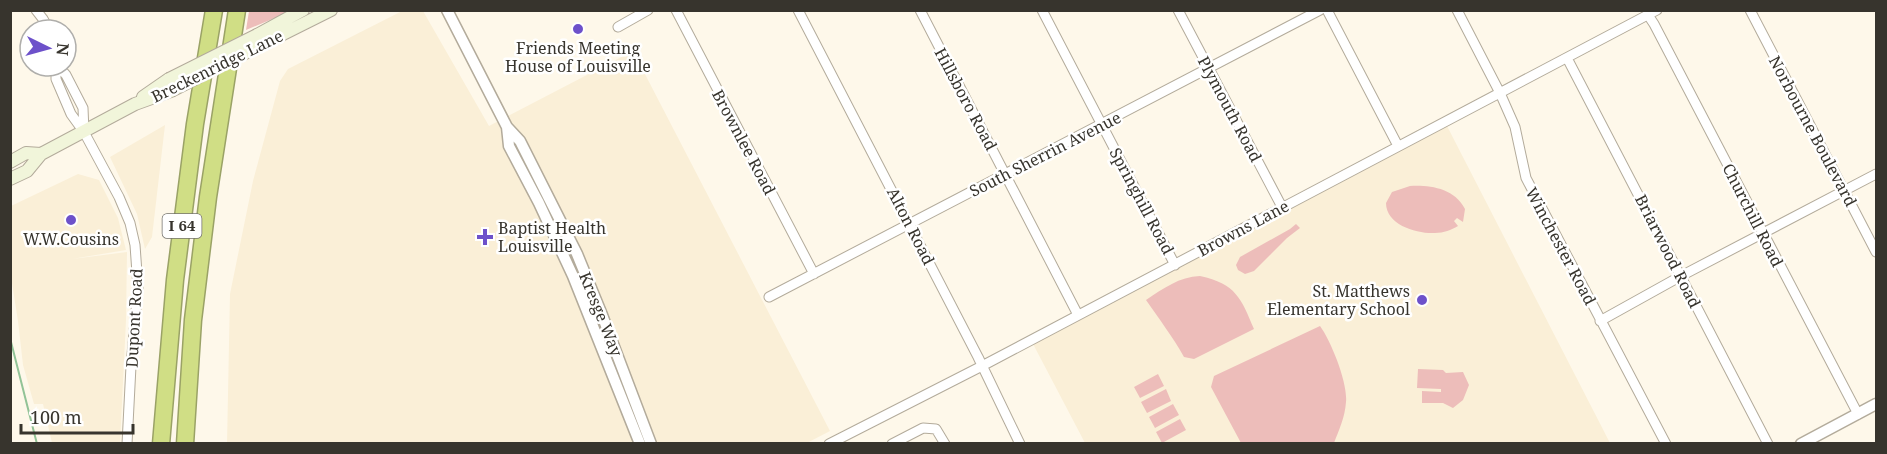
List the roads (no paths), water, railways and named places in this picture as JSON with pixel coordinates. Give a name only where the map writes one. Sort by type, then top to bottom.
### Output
[{"type":"highway","name":"I 64","points":[[161,444],[175,280],[195,124],[214,10]]},
{"type":"highway","name":"I 64","points":[[185,444],[194,320],[208,196],[237,10]]},
{"type":"main road","name":"Breckenridge Lane","points":[[170,85],[303,10]]},
{"type":"main road","name":"Breckenridge Lane","points":[[10,179],[27,171],[41,154],[135,104],[149,92],[255,48],[331,10]]},
{"type":"main road","name":"Breckenridge Lane","points":[[10,162],[26,153],[41,154]]},
{"type":"street","name":"Kresge Way","points":[[447,10],[507,127],[520,141],[576,254],[651,444]]},
{"type":"street","points":[[618,27],[648,10]]},
{"type":"street","name":"Brownlee Road","points":[[676,10],[814,274]]},
{"type":"street","name":"Alton Road","points":[[798,10],[910,224],[1020,444]]},
{"type":"street","name":"Hillsboro Road","points":[[920,10],[1078,315]]},
{"type":"street","name":"Springhill Road","points":[[1042,10],[1175,265]]},
{"type":"street","name":"Plymouth Road","points":[[1178,10],[1282,207]]},
{"type":"street","name":"South Sherrin Avenue","points":[[769,297],[1320,10]]},
{"type":"street","points":[[1328,10],[1398,146]]},
{"type":"street","name":"Winchester Road","points":[[1456,10],[1500,93],[1515,128],[1526,178],[1666,444]]},
{"type":"street","name":"Norbourne Boulevard","points":[[1750,10],[1876,252]]},
{"type":"street","name":"Browns Lane","points":[[829,444],[1175,265],[1652,13]]},
{"type":"street","name":"Churchill Road","points":[[1652,13],[1654,24],[1858,414]]},
{"type":"street","name":"Briarwood Road","points":[[1567,58],[1768,444]]},
{"type":"street","points":[[68,78],[83,108],[84,132]]},
{"type":"street","name":"Kresge Way","points":[[507,127],[509,146],[573,276],[640,444]]},
{"type":"street","name":"Dupont Road","points":[[84,132],[119,197],[135,245],[138,287],[130,366],[127,444]]},
{"type":"street","points":[[1600,321],[1876,174]]},
{"type":"street","points":[[1801,444],[1876,404]]},
{"type":"street","points":[[892,444],[923,428],[936,429],[945,444]]},
{"type":"waterway","points":[[10,338],[37,444]]},
{"type":"place","name":"Friends Meeting House of Louisville","points":[[578,29]]},
{"type":"place","name":"W.W.Cousins","points":[[71,220]]},
{"type":"place","name":"Baptist Health Louisville","points":[[485,237]]},
{"type":"place","name":"St. Matthews Elementary School","points":[[1422,300]]}]
